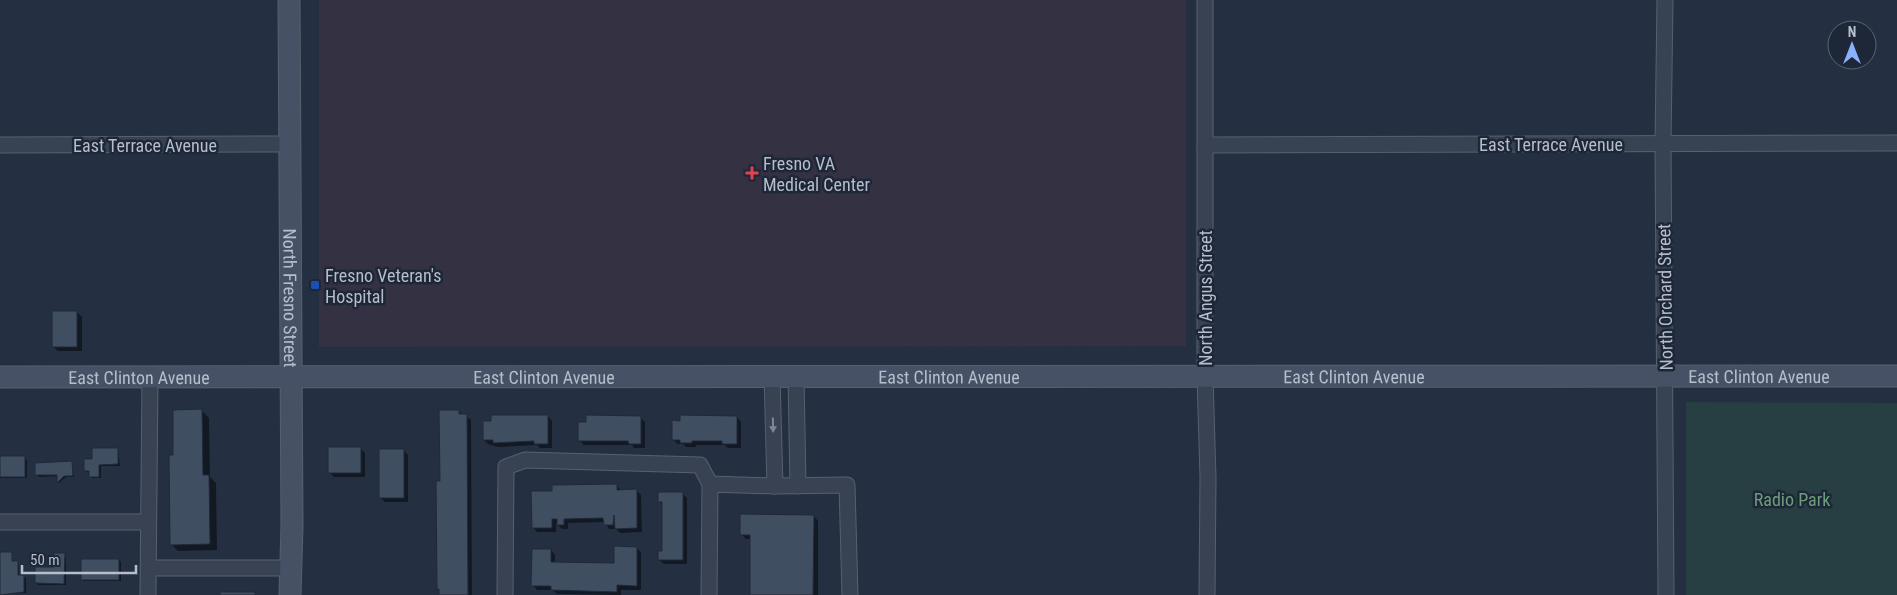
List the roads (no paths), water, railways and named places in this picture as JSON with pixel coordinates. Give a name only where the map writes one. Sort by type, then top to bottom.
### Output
[{"type":"main road","name":"North Fresno Street","points":[[289,0],[292,526],[290,595]]},
{"type":"main road","name":"East Clinton Avenue","points":[[0,377],[1897,376]]},
{"type":"street","name":"North Angus Street","points":[[1204,0],[1205,376],[1208,478],[1207,595]]},
{"type":"street","name":"North Orchard Street","points":[[1665,0],[1663,144],[1666,595]]},
{"type":"street","name":"East Terrace Avenue","points":[[1205,145],[1897,143]]},
{"type":"street","name":"East Terrace Avenue","points":[[0,145],[290,144]]},
{"type":"street","points":[[772,376],[775,486]]},
{"type":"street","points":[[796,376],[798,486]]},
{"type":"street","points":[[148,595],[150,377]]},
{"type":"street","points":[[505,595],[506,467],[525,460],[700,465],[710,484],[709,595]]},
{"type":"street","points":[[710,484],[775,486],[847,485],[850,595]]},
{"type":"street","points":[[0,522],[148,522]]},
{"type":"street","points":[[148,568],[290,568]]},
{"type":"place","name":"Fresno VA Medical Center","points":[[752,173]]},
{"type":"place","name":"Fresno Veteran's Hospital","points":[[315,285]]},
{"type":"park label","name":"Radio Park","points":[[1792,499]]}]
